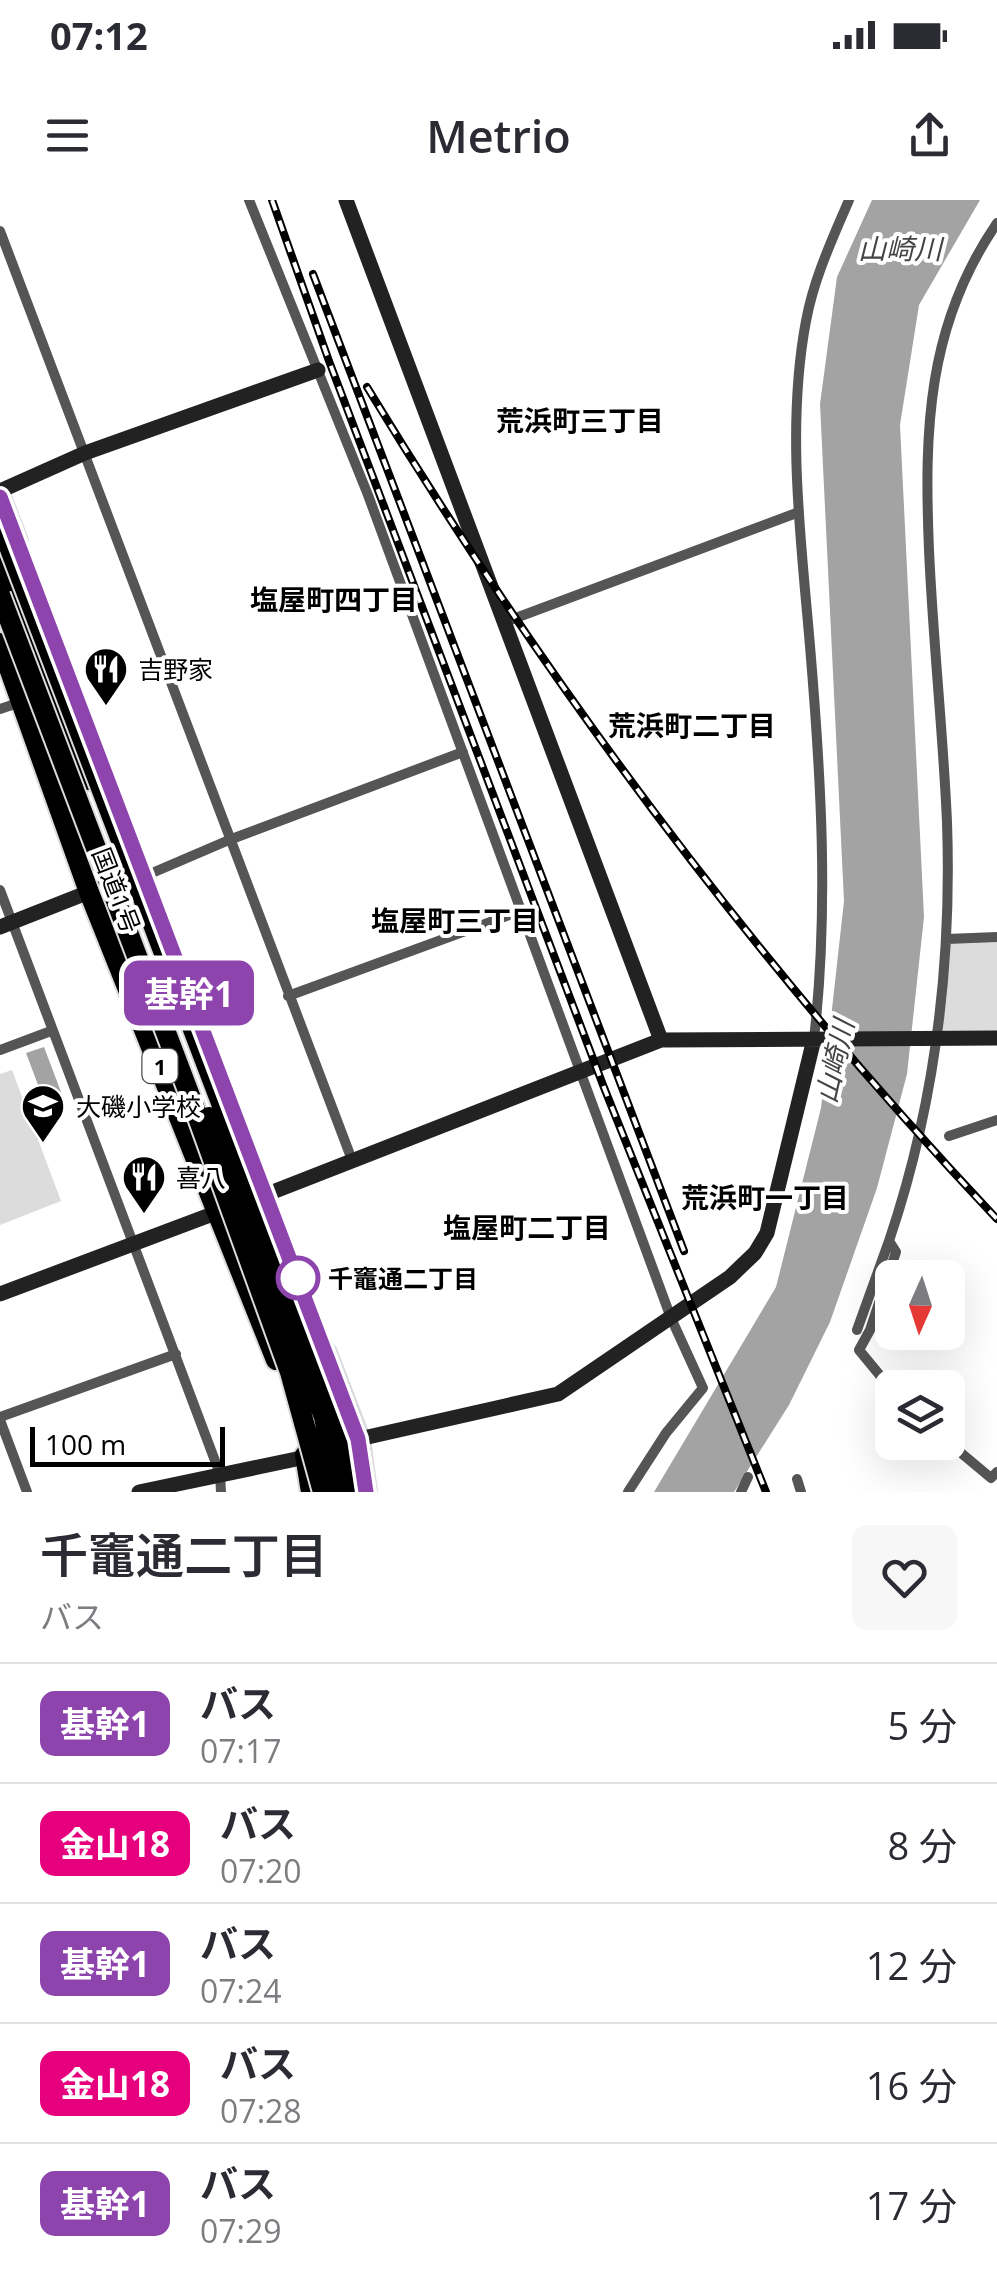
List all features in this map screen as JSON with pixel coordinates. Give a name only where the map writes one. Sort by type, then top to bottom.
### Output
[{"type":"highway","name":"国道1号","points":[[0,494],[358,1439],[366,1492]]},
{"type":"highway","points":[[0,522],[146,912]]},
{"type":"highway","points":[[0,559],[66,729],[198,1038],[319,1360],[342,1428],[354,1492]]},
{"type":"highway","points":[[0,595],[192,1101],[300,1400],[323,1492]]},
{"type":"highway","name":"国道1号","points":[[0,643],[89,892],[292,1402],[311,1492]]},
{"type":"highway","points":[[192,1101],[213,1121],[324,1417],[338,1492]]},
{"type":"street","points":[[250,200],[368,495],[671,1318],[702,1388],[666,1432],[628,1492]]},
{"type":"street","points":[[346,200],[661,1040]]},
{"type":"street","points":[[358,1439],[558,1394],[730,1276],[755,1253],[766,1233],[818,1038],[821,779],[799,512],[797,388],[805,324],[819,272],[849,200]]},
{"type":"street","points":[[858,1330],[914,1159],[935,1040],[947,939],[947,823],[932,628],[926,472],[932,387],[955,298],[997,223]]},
{"type":"street","points":[[0,231],[352,1160]]},
{"type":"street","points":[[0,270],[13,265]]},
{"type":"street","points":[[0,494],[85,454],[318,370]]},
{"type":"street","points":[[505,622],[799,512]]},
{"type":"street","points":[[0,709],[22,701]]},
{"type":"street","points":[[144,876],[228,840],[463,752]]},
{"type":"street","points":[[0,890],[6,924],[176,1354],[220,1474],[222,1492]]},
{"type":"street","points":[[6,924],[89,892]]},
{"type":"street","points":[[288,996],[522,910]]},
{"type":"street","points":[[947,939],[997,937]]},
{"type":"street","points":[[0,1050],[51,1031]]},
{"type":"street","points":[[0,1294],[582,1073],[645,1044],[661,1040],[997,1038]]},
{"type":"street","points":[[949,1136],[997,1120]]},
{"type":"street","points":[[875,1370],[858,1350],[870,1330],[896,1252],[889,1240]]},
{"type":"street","points":[[26,1492],[0,1419],[176,1354]]},
{"type":"street","points":[[965,1456],[991,1478],[997,1472]]},
{"type":"street","points":[[139,1492],[306,1457]]},
{"type":"street","points":[[741,1492],[748,1478]]},
{"type":"street","points":[[797,1479],[801,1492]]},
{"type":"shaded area","points":[[997,937],[997,1038],[939,1040],[947,939]]},
{"type":"shaded area","points":[[12,1070],[61,1201],[0,1225],[0,1074]]},
{"type":"water","name":"山崎川","points":[[872,200],[980,200],[919,305],[900,425],[924,917],[907,1074],[877,1188],[830,1322],[789,1405],[734,1492],[654,1492],[776,1287],[821,1108],[844,901],[820,404],[837,277]]},
{"type":"water","points":[[44,1047],[61,1092],[43,1098],[26,1053]]},
{"type":"railway","points":[[272,200],[329,361],[603,1085],[766,1492]]},
{"type":"railway","points":[[313,274],[684,1251]]},
{"type":"railway","points":[[367,387],[508,607],[660,820],[823,1024],[997,1219]]},
{"type":"bus line","name":"基幹1","points":[[0,497],[358,1439],[366,1492]]},
{"type":"place","name":"吉野家","points":[[106,707]]},
{"type":"place","name":"大磯小学校","points":[[43,1144]]},
{"type":"place","name":"喜八","points":[[144,1215]]},
{"type":"place","name":"千竈通二丁目","points":[[298,1278]]},
{"type":"district","name":"荒浜町三丁目","points":[[580,420]]},
{"type":"district","name":"塩屋町四丁目","points":[[334,599]]},
{"type":"district","name":"荒浜町二丁目","points":[[692,725]]},
{"type":"district","name":"塩屋町三丁目","points":[[455,920]]},
{"type":"district","name":"荒浜町一丁目","points":[[765,1197]]},
{"type":"district","name":"塩屋町二丁目","points":[[527,1227]]}]
